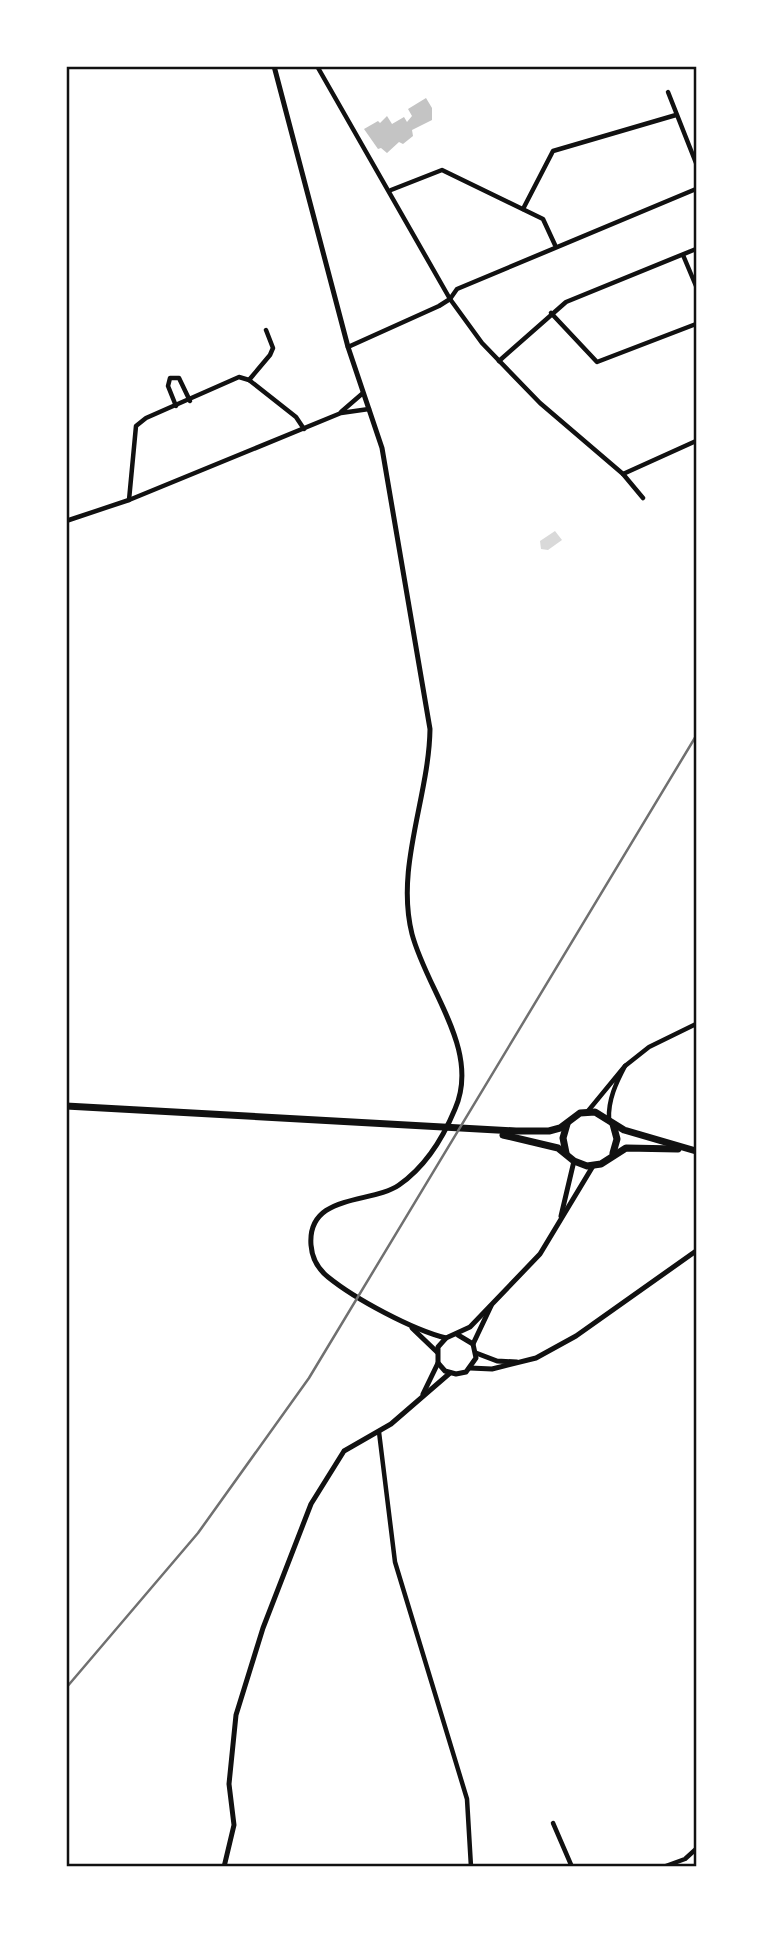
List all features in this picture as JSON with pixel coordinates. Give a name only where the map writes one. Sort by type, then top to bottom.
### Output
[{"type":"main road","points":[[66,1105],[473,1130],[549,1131],[588,1111],[611,1122],[693,1150]]},
{"type":"main road","points":[[611,1122],[617,1139],[613,1154]]},
{"type":"main road","points":[[567,1123],[562,1138],[567,1154]]},
{"type":"main road","points":[[473,1130],[558,1148],[575,1161],[593,1166],[613,1154],[639,1147],[693,1150]]},
{"type":"street","points":[[274,66],[348,347],[382,448],[430,729],[430,763],[409,867],[407,898],[418,954],[458,1046],[464,1073],[462,1094],[454,1113],[428,1158],[415,1173],[395,1188],[346,1200],[326,1210],[317,1221],[311,1237],[313,1257],[328,1277],[410,1326],[437,1352]]},
{"type":"street","points":[[317,66],[391,190],[450,299],[499,361],[540,403],[623,474],[643,498]]},
{"type":"street","points":[[668,92],[696,163]]},
{"type":"street","points":[[523,209],[553,151],[676,115]]},
{"type":"street","points":[[391,190],[442,170],[547,223],[555,245]]},
{"type":"street","points":[[348,347],[450,299],[457,289],[555,245],[696,189]]},
{"type":"street","points":[[499,361],[566,302],[696,249]]},
{"type":"street","points":[[683,255],[696,286]]},
{"type":"street","points":[[551,313],[597,362],[696,324]]},
{"type":"street","points":[[249,380],[273,348],[266,330]]},
{"type":"street","points":[[129,500],[136,426],[146,418],[190,401],[239,377],[249,380],[296,417],[304,429]]},
{"type":"street","points":[[176,406],[168,386],[170,378],[179,378],[190,401]]},
{"type":"street","points":[[341,413],[363,393]]},
{"type":"street","points":[[350,402],[355,412]]},
{"type":"street","points":[[66,521],[129,500],[341,413],[369,410]]},
{"type":"street","points":[[623,474],[696,441]]},
{"type":"street","points":[[588,1111],[625,1066],[649,1047],[696,1024]]},
{"type":"street","points":[[611,1122],[608,1109],[615,1085],[625,1066]]},
{"type":"street","points":[[558,1224],[575,1161]]},
{"type":"street","points":[[410,1326],[446,1338],[458,1335],[491,1306],[540,1254],[593,1166]]},
{"type":"street","points":[[470,1368],[492,1369],[536,1358],[576,1336],[696,1251]]},
{"type":"street","points":[[473,1344],[491,1306]]},
{"type":"street","points":[[438,1363],[450,1373],[461,1374],[470,1368],[476,1353],[473,1344],[458,1335]]},
{"type":"street","points":[[417,1402],[438,1363],[437,1352],[446,1338]]},
{"type":"street","points":[[476,1353],[496,1361],[517,1362]]},
{"type":"street","points":[[224,1867],[233,1825],[229,1784],[232,1732],[263,1628],[303,1523],[336,1459],[353,1444],[379,1432],[450,1373]]},
{"type":"street","points":[[379,1432],[395,1562],[467,1799],[471,1867]]},
{"type":"street","points":[[554,1822],[572,1867]]},
{"type":"street","points":[[663,1867],[685,1859],[696,1849]]},
{"type":"shaded area","points":[[555,531],[562,540],[548,550],[541,549],[540,541]]},
{"type":"building","points":[[426,98],[432,108],[432,120],[412,130],[413,136],[403,144],[399,142],[387,153],[381,148],[378,149],[364,129],[378,121],[380,123],[387,116],[392,124],[404,117],[407,122],[412,116],[408,109]]},
{"type":"railway","points":[[66,1688],[198,1533],[309,1378],[696,736]]}]
